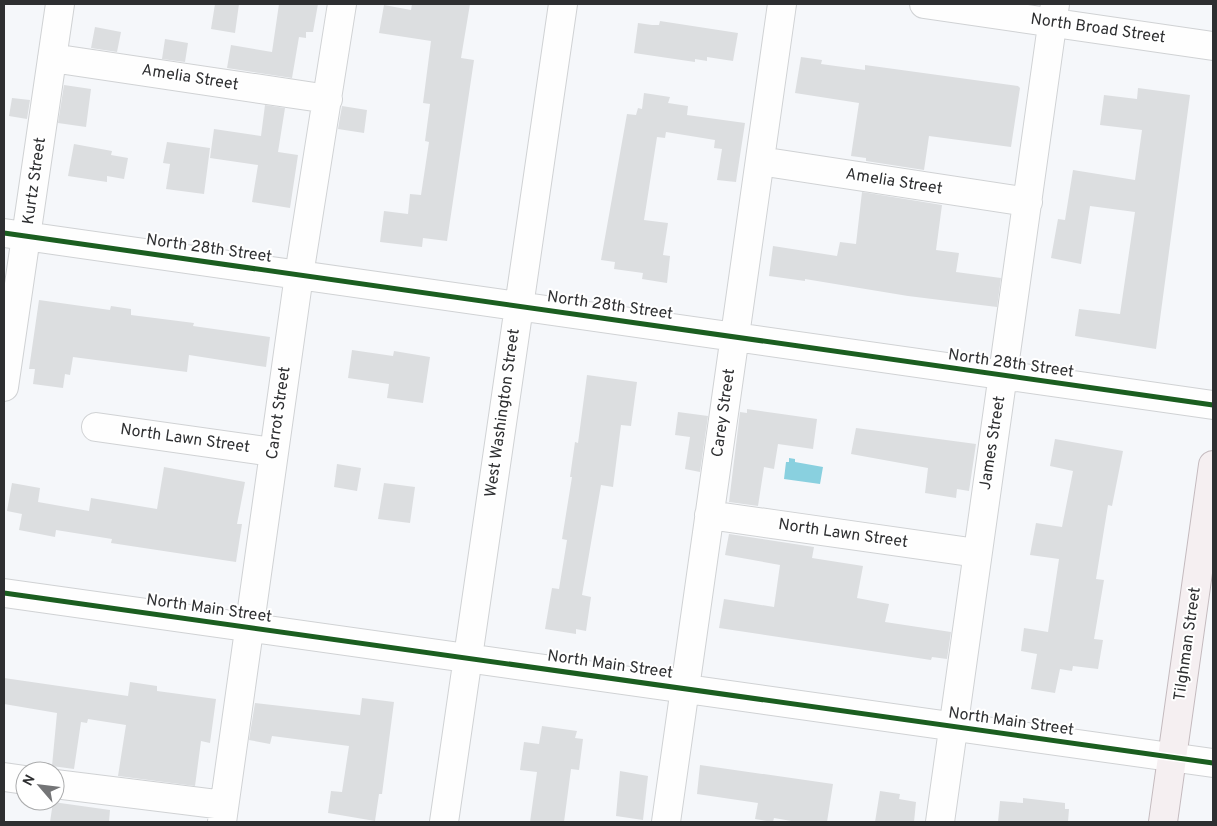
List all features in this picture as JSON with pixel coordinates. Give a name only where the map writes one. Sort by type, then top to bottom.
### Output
[{"type":"main road","name":"Tilghman Street","points":[[1163,822],[1213,465]]},
{"type":"street","name":"Kurtz Street","points":[[4,387],[15,235],[52,58],[60,4]]},
{"type":"street","name":"Carrot Street","points":[[223,813],[299,274],[342,4]]},
{"type":"street","name":"West Washington Street","points":[[444,822],[563,4]]},
{"type":"street","name":"Carey Street","points":[[666,822],[782,4]]},
{"type":"street","name":"North Broad Street","points":[[924,4],[1054,13],[1213,46]]},
{"type":"street","name":"James Street","points":[[940,822],[976,553],[1054,13]]},
{"type":"street","name":"Amelia Street","points":[[52,58],[328,99]]},
{"type":"street","name":"Amelia Street","points":[[760,161],[1028,202]]},
{"type":"street","name":"North 28th Street","points":[[15,235],[1213,405]]},
{"type":"street","name":"North Lawn Street","points":[[96,427],[274,452]]},
{"type":"street","name":"North Lawn Street","points":[[710,515],[976,553]]},
{"type":"street","name":"North Main Street","points":[[4,593],[1213,763]]},
{"type":"street","points":[[65,786],[223,813]]},
{"type":"water","points":[[789,458],[795,459],[795,462],[823,467],[820,484],[784,479],[786,462],[789,462]]},
{"type":"building","points":[[215,4],[239,4],[235,33],[211,29]]},
{"type":"building","points":[[279,4],[318,4],[313,32],[306,32],[306,38],[299,37],[292,78],[227,68],[231,45],[272,52]]},
{"type":"building","points":[[412,4],[470,4],[461,58],[474,60],[447,241],[423,238],[422,247],[380,242],[384,211],[408,214],[410,194],[421,195],[429,142],[425,141],[430,104],[423,103],[431,41],[379,33],[384,5],[411,10]]},
{"type":"building","points":[[660,21],[738,33],[733,61],[707,57],[707,61],[695,59],[695,62],[634,53],[638,23],[659,25]]},
{"type":"building","points":[[95,27],[121,32],[117,52],[91,48]]},
{"type":"building","points":[[165,39],[188,43],[185,62],[162,59]]},
{"type":"building","points":[[801,57],[822,60],[821,64],[865,70],[865,65],[1018,86],[1020,88],[1011,147],[929,136],[924,170],[866,161],[866,158],[851,156],[859,103],[795,93]]},
{"type":"building","points":[[64,85],[91,89],[86,127],[58,123]]},
{"type":"building","points":[[1138,88],[1190,95],[1156,349],[1075,336],[1079,309],[1120,314],[1135,212],[1090,206],[1081,264],[1051,258],[1058,219],[1065,220],[1073,170],[1135,180],[1142,130],[1100,125],[1104,95],[1137,99]]},
{"type":"building","points":[[644,93],[670,97],[668,103],[688,106],[687,115],[745,123],[736,182],[717,180],[722,149],[714,148],[715,140],[666,132],[665,138],[657,137],[644,220],[668,223],[663,255],[670,256],[667,283],[642,279],[643,273],[614,269],[615,262],[601,260],[627,114],[636,115],[638,108],[642,109]]},
{"type":"building","points":[[12,98],[30,100],[27,119],[9,116]]},
{"type":"building","points":[[265,105],[285,108],[278,152],[298,155],[290,208],[252,202],[258,165],[210,158],[214,129],[261,136]]},
{"type":"building","points":[[342,106],[367,110],[364,133],[338,129]]},
{"type":"building","points":[[167,142],[210,148],[204,194],[166,189],[170,164],[163,163]]},
{"type":"building","points":[[74,144],[112,151],[111,155],[128,158],[124,179],[107,176],[107,182],[68,176]]},
{"type":"building","points":[[862,192],[942,205],[936,250],[959,253],[956,272],[1001,278],[997,307],[908,296],[805,279],[805,281],[769,276],[773,246],[837,256],[840,242],[856,244]]},
{"type":"building","points":[[39,300],[110,310],[111,306],[131,309],[131,315],[194,323],[193,326],[270,337],[266,367],[189,355],[187,372],[73,357],[70,375],[65,374],[63,388],[33,384],[35,369],[29,369]]},
{"type":"building","points":[[352,350],[393,356],[394,351],[430,357],[423,403],[387,398],[389,384],[348,378]]},
{"type":"building","points":[[587,375],[637,382],[631,426],[621,425],[613,487],[601,485],[582,595],[591,597],[586,631],[576,629],[576,634],[545,629],[552,588],[559,589],[567,540],[562,539],[572,477],[570,477],[575,442],[578,443]]},
{"type":"building","points":[[747,409],[817,419],[813,449],[778,444],[774,469],[764,467],[758,506],[729,502],[740,412],[747,413]]},
{"type":"building","points":[[678,412],[708,416],[700,472],[685,469],[690,437],[675,435]]},
{"type":"building","points":[[856,428],[976,444],[969,491],[957,489],[956,498],[925,493],[928,468],[851,454]]},
{"type":"building","points":[[1055,439],[1123,451],[1112,506],[1108,505],[1096,579],[1104,580],[1094,639],[1103,640],[1098,669],[1073,666],[1072,671],[1060,669],[1055,693],[1031,689],[1037,654],[1021,651],[1024,628],[1048,632],[1059,559],[1030,555],[1036,523],[1062,527],[1073,471],[1050,466]]},
{"type":"building","points":[[337,464],[361,468],[357,491],[334,487]]},
{"type":"building","points":[[164,467],[245,482],[237,524],[242,524],[236,562],[111,543],[112,539],[56,530],[55,537],[19,530],[22,514],[7,511],[12,483],[40,488],[38,502],[89,511],[91,498],[157,509]]},
{"type":"building","points":[[384,483],[415,487],[410,523],[378,519]]},
{"type":"building","points":[[729,534],[814,547],[812,558],[863,566],[857,598],[889,604],[885,622],[951,632],[947,659],[932,657],[931,660],[719,628],[724,599],[774,607],[780,565],[725,555]]},
{"type":"building","points":[[4,678],[128,696],[130,682],[157,686],[157,691],[216,699],[210,743],[201,741],[195,786],[118,776],[126,725],[88,719],[87,723],[81,722],[74,769],[65,768],[65,761],[52,761],[57,713],[4,704]]},
{"type":"building","points":[[362,698],[394,702],[382,794],[379,794],[375,821],[328,813],[331,791],[342,792],[349,746],[272,736],[270,744],[249,740],[255,703],[360,715]]},
{"type":"building","points":[[542,726],[577,731],[575,738],[583,739],[579,770],[571,769],[564,822],[530,822],[537,772],[520,770],[524,742],[539,744]]},
{"type":"building","points":[[700,765],[833,784],[827,822],[797,822],[774,818],[773,822],[755,819],[758,803],[697,794]]},
{"type":"building","points":[[620,771],[648,776],[643,820],[616,816]]},
{"type":"building","points":[[880,791],[900,794],[899,799],[916,802],[914,822],[875,822]]},
{"type":"building","points":[[1023,798],[1065,803],[1065,809],[1069,809],[1068,822],[998,822],[1000,801],[1023,803]]},
{"type":"building","points":[[65,804],[110,810],[109,822],[50,822],[52,811],[65,811]]},
{"type":"cycle path","points":[[4,233],[1213,405]]},
{"type":"cycle path","points":[[4,593],[1213,763]]}]
